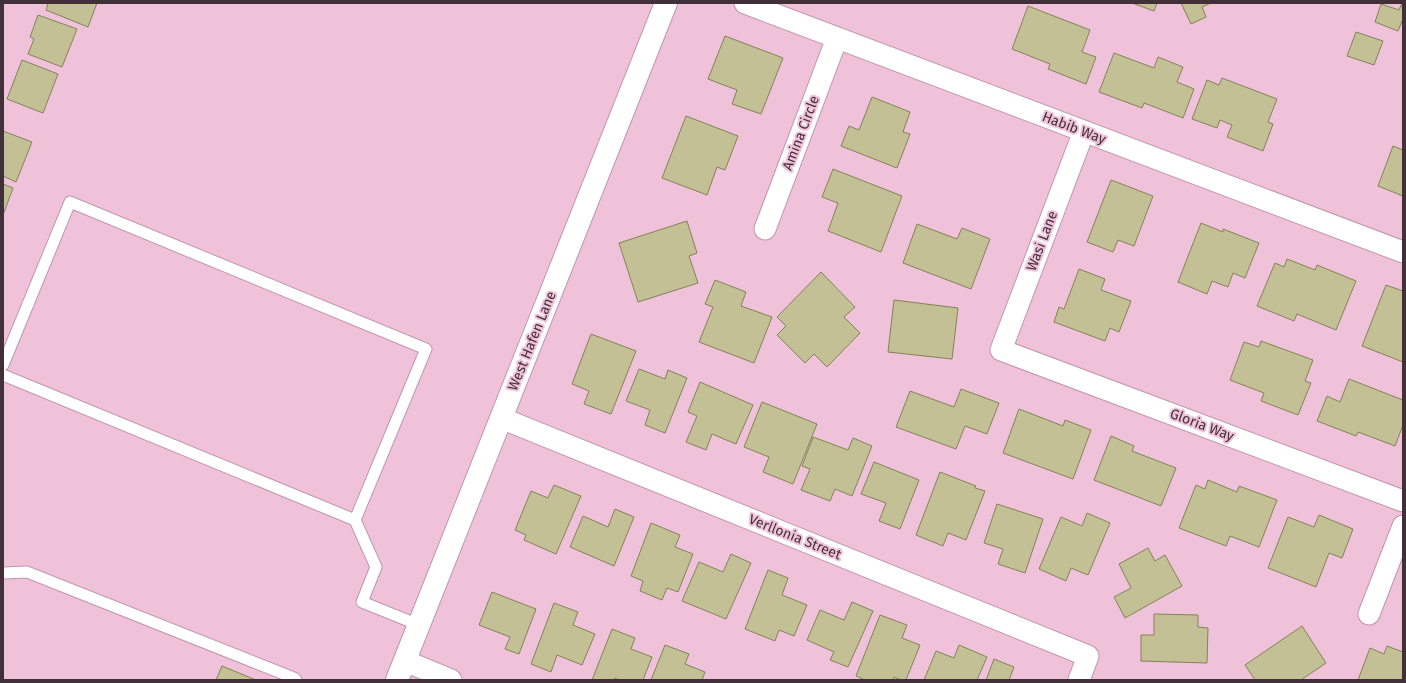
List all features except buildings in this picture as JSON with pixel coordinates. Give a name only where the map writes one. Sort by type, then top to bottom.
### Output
[{"type":"main road","name":"West Hafen Lane","points":[[401,671],[666,3]]},
{"type":"street","name":"Habib Way","points":[[746,3],[1403,252]]},
{"type":"street","name":"Amina Circle","points":[[765,229],[837,38]]},
{"type":"street","name":"Wasi Lane","points":[[1001,350],[1084,131]]},
{"type":"street","name":"Gloria Way","points":[[1001,350],[1403,501]]},
{"type":"street","name":"Verllonia Street","points":[[501,418],[1088,656],[1079,680]]},
{"type":"street","points":[[1369,614],[1403,526]]},
{"type":"street","points":[[401,671],[451,680]]},
{"type":"lane","points":[[3,365],[70,202],[426,349],[355,520]]},
{"type":"lane","points":[[3,375],[355,520],[376,567],[362,602],[420,625]]},
{"type":"lane","points":[[3,573],[27,572],[296,680]]}]
